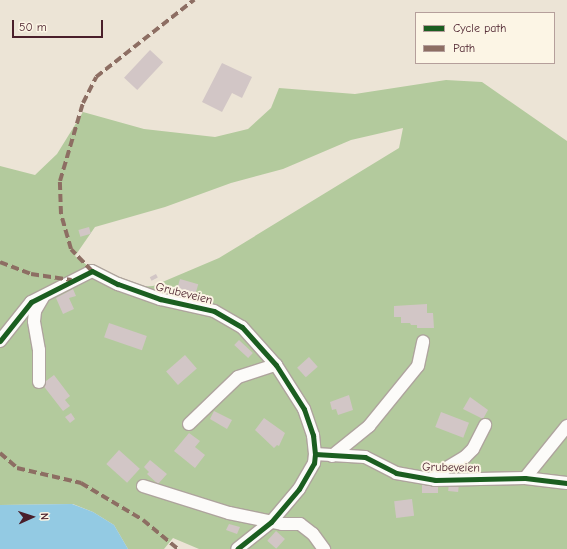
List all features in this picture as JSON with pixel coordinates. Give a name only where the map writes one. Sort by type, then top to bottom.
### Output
[{"type":"street","name":"Grubeveien","points":[[44,296],[92,271],[118,284],[160,299],[214,311],[242,327],[276,365],[304,409],[313,435],[315,454],[365,457],[396,473],[435,480],[525,478],[567,484]]},
{"type":"street","points":[[0,341],[31,302],[44,296]]},
{"type":"street","points":[[39,382],[39,350],[34,321],[35,311],[44,296]]},
{"type":"street","points":[[332,456],[368,426],[418,366],[423,342]]},
{"type":"street","points":[[189,424],[238,377],[276,365]]},
{"type":"street","points":[[435,480],[435,475],[465,457],[473,448],[485,425]]},
{"type":"street","points":[[525,478],[567,426]]},
{"type":"street","points":[[237,549],[271,522],[299,489],[315,454]]},
{"type":"street","points":[[143,486],[229,513],[271,522],[300,524],[306,527],[324,549]]},
{"type":"green space","points":[[446,80],[482,82],[567,141],[567,549],[199,549],[173,538],[164,549],[128,549],[114,525],[93,512],[73,504],[0,505],[0,166],[35,175],[57,154],[83,112],[144,129],[215,137],[248,129],[271,108],[279,88],[355,94]],"holes":[[[403,128],[399,148],[219,258],[153,286],[117,288],[75,256],[95,227],[165,207],[231,183],[283,169],[351,140]]]},
{"type":"water","points":[[72,504],[93,512],[114,525],[128,549],[0,549],[0,505]]},
{"type":"building","points":[[150,50],[163,62],[137,90],[124,78]]},
{"type":"building","points":[[222,63],[252,77],[242,98],[232,93],[222,112],[202,102]]},
{"type":"building","points":[[89,227],[91,234],[80,237],[78,230]]},
{"type":"building","points":[[156,274],[158,278],[152,281],[150,277]]},
{"type":"building","points":[[180,279],[198,284],[196,294],[177,289]]},
{"type":"building","points":[[73,289],[76,296],[69,298],[74,309],[63,314],[56,298]]},
{"type":"building","points":[[427,304],[427,313],[433,313],[434,328],[417,328],[417,325],[401,323],[401,317],[394,317],[394,306]]},
{"type":"building","points":[[109,323],[147,336],[142,350],[104,337]]},
{"type":"building","points":[[239,340],[253,353],[248,358],[234,345]]},
{"type":"building","points":[[185,355],[197,369],[178,385],[166,371]]},
{"type":"building","points":[[309,357],[318,367],[306,377],[297,368]]},
{"type":"building","points":[[54,375],[70,396],[65,400],[70,406],[63,411],[42,384]]},
{"type":"building","points":[[349,395],[353,410],[338,415],[336,409],[332,410],[330,402]]},
{"type":"building","points":[[470,397],[488,410],[483,419],[463,409]]},
{"type":"building","points":[[214,411],[232,420],[227,429],[210,419]]},
{"type":"building","points":[[441,412],[469,423],[463,438],[435,427]]},
{"type":"building","points":[[71,413],[75,419],[70,423],[65,417]]},
{"type":"building","points":[[264,418],[285,433],[279,446],[277,445],[274,448],[255,430]]},
{"type":"building","points":[[189,433],[200,441],[195,447],[205,455],[195,468],[174,451]]},
{"type":"building","points":[[119,450],[140,469],[127,483],[106,464]]},
{"type":"building","points":[[150,460],[167,474],[158,484],[147,474],[149,472],[144,467]]},
{"type":"building","points":[[449,483],[459,484],[458,492],[448,491]]},
{"type":"building","points":[[422,484],[438,484],[438,493],[422,493]]},
{"type":"building","points":[[412,499],[414,516],[396,518],[394,501]]},
{"type":"building","points":[[229,524],[240,527],[237,534],[226,530]]},
{"type":"building","points":[[276,531],[285,539],[276,549],[267,541]]},
{"type":"marked path","points":[[92,271],[71,249],[61,214],[60,181],[83,103],[96,77],[194,0]]},
{"type":"marked path","points":[[0,262],[31,274],[72,280]]},
{"type":"marked path","points":[[0,453],[17,468],[81,483],[143,520],[178,549]]},
{"type":"cycle path","points":[[0,341],[31,302],[92,271],[118,284],[160,299],[214,311],[242,327],[276,365],[304,409],[313,435],[315,454],[314,463],[299,489],[271,522],[237,549]]},
{"type":"cycle path","points":[[315,454],[365,457],[396,473],[435,480],[525,478],[567,483]]}]
